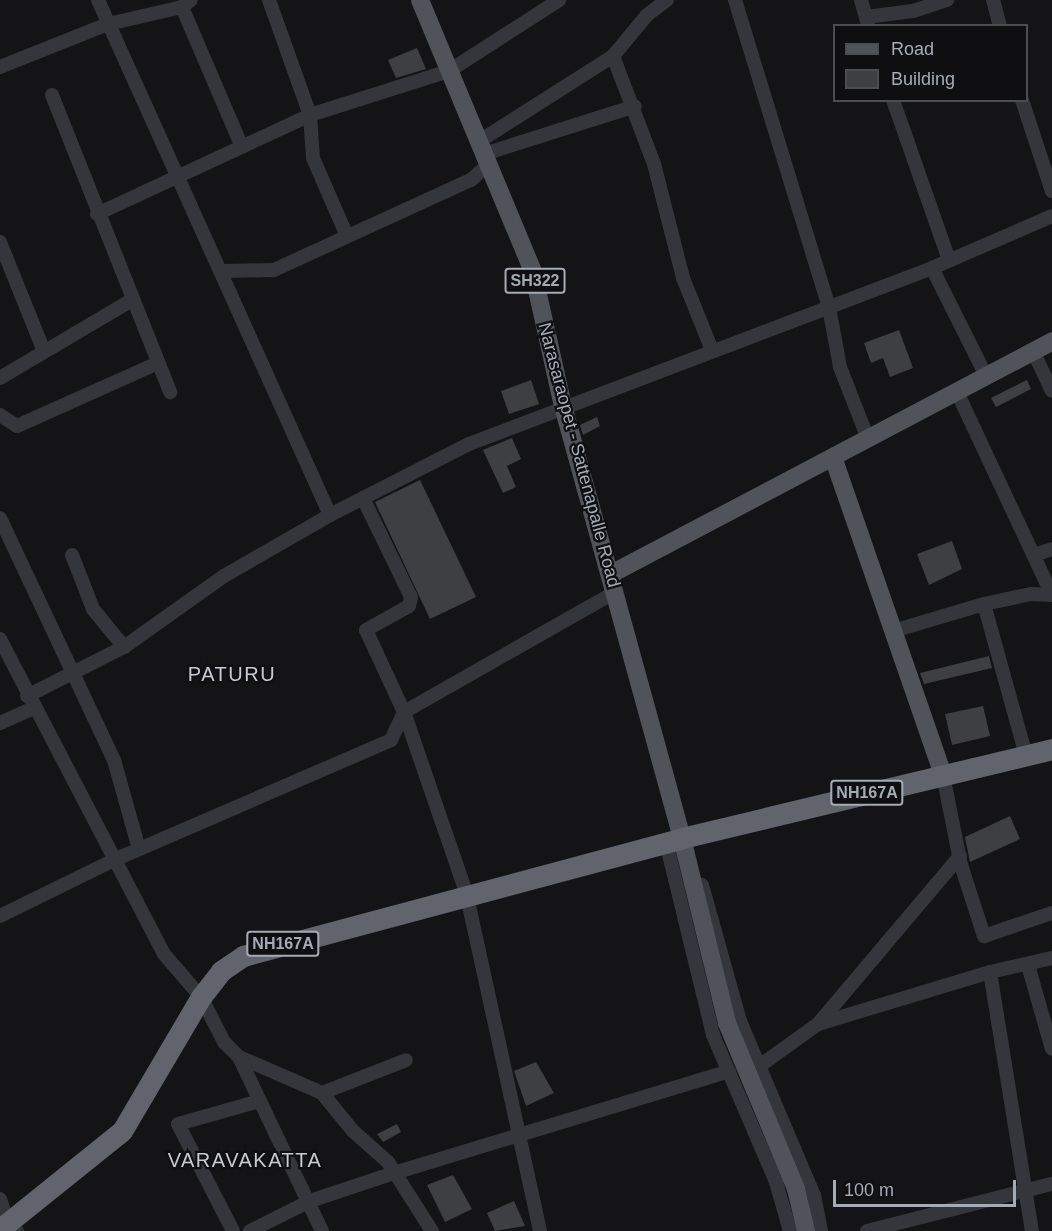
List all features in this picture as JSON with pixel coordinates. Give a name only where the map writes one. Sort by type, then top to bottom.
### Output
[{"type":"highway","name":"NH167A","points":[[8,1227],[122,1131],[201,998],[221,971],[243,956],[679,839],[1052,749]]},
{"type":"main road","name":"Narasaraopet - Sattenapalle Road","points":[[420,0],[532,272],[563,406],[611,574],[699,923],[728,1023],[796,1190],[806,1231]]},
{"type":"main road","points":[[611,574],[1052,342]]},
{"type":"main road","points":[[833,457],[943,775]]},
{"type":"street","points":[[98,0],[175,178],[222,271],[330,515]]},
{"type":"street","points":[[269,0],[310,115],[314,158],[346,234]]},
{"type":"street","points":[[97,214],[310,115],[449,71],[557,0]]},
{"type":"street","points":[[222,271],[274,270],[346,234],[471,180],[484,153],[613,56],[647,15],[668,0]]},
{"type":"street","points":[[735,0],[829,307],[840,367],[868,439]]},
{"type":"street","points":[[861,0],[868,21],[913,11],[947,0]]},
{"type":"street","points":[[993,0],[999,24]]},
{"type":"street","points":[[0,67],[108,24],[187,4],[242,147]]},
{"type":"street","points":[[613,56],[635,106],[683,278],[712,350]]},
{"type":"street","points":[[52,95],[97,214],[170,392]]},
{"type":"street","points":[[894,102],[949,260]]},
{"type":"street","points":[[1023,102],[1052,192]]},
{"type":"street","points":[[484,153],[635,106]]},
{"type":"street","points":[[0,723],[74,675],[124,647],[224,576],[330,515],[469,444],[563,406],[932,268],[1052,216]]},
{"type":"street","points":[[0,242],[44,349]]},
{"type":"street","points":[[932,268],[986,376]]},
{"type":"street","points":[[0,378],[44,349],[132,300]]},
{"type":"street","points":[[1033,351],[1052,391]]},
{"type":"street","points":[[0,415],[17,426],[158,363]]},
{"type":"street","points":[[893,631],[984,604],[1031,594],[1052,595],[957,392]]},
{"type":"street","points":[[363,498],[411,597],[409,606],[366,630],[404,712],[467,895],[540,1231]]},
{"type":"street","points":[[0,518],[114,760],[139,849]]},
{"type":"street","points":[[1034,555],[1052,549]]},
{"type":"street","points":[[72,555],[93,609],[124,647]]},
{"type":"street","points":[[0,916],[114,860],[381,747],[392,740],[404,712],[615,592]]},
{"type":"street","points":[[984,604],[1026,755]]},
{"type":"street","points":[[0,639],[30,702],[164,954],[201,998],[224,1042],[239,1057],[310,1201],[322,1231]]},
{"type":"street","points":[[943,775],[960,856],[984,936],[1052,913]]},
{"type":"street","points":[[679,839],[740,1021],[814,1196],[821,1231]]},
{"type":"street","points":[[679,839],[710,1025],[776,1182],[790,1231]]},
{"type":"street","points":[[758,1067],[818,1024],[960,856]]},
{"type":"street","points":[[818,1024],[990,972],[1052,958]]},
{"type":"street","points":[[1028,965],[1052,1049]]},
{"type":"street","points":[[990,972],[1032,1231]]},
{"type":"street","points":[[239,1057],[322,1093],[394,1173],[432,1231]]},
{"type":"street","points":[[322,1093],[405,1060]]},
{"type":"street","points":[[250,1231],[310,1201],[519,1134],[729,1071]]},
{"type":"street","points":[[233,1231],[178,1124],[260,1101]]},
{"type":"street","points":[[867,1231],[1052,1184]]},
{"type":"street","points":[[0,1199],[8,1227]]},
{"type":"building","points":[[417,48],[426,69],[396,78],[388,60]]},
{"type":"building","points":[[899,330],[913,368],[890,377],[883,358],[871,363],[864,343]]},
{"type":"building","points":[[531,380],[539,404],[509,414],[501,391]]},
{"type":"building","points":[[1027,380],[1031,389],[996,407],[991,398]]},
{"type":"building","points":[[597,417],[600,426],[583,435],[580,425]]},
{"type":"building","points":[[512,438],[521,459],[507,466],[516,487],[503,493],[483,450]]},
{"type":"building","points":[[420,480],[476,597],[430,619],[375,502]]},
{"type":"building","points":[[952,541],[962,569],[929,585],[917,554]]},
{"type":"building","points":[[989,656],[992,668],[924,684],[920,673]]},
{"type":"building","points":[[983,706],[990,736],[952,745],[945,714]]},
{"type":"building","points":[[1010,816],[1020,839],[970,862],[965,837]]},
{"type":"building","points":[[536,1062],[554,1093],[526,1106],[514,1071]]},
{"type":"building","points":[[397,1124],[401,1132],[383,1142],[377,1134]]},
{"type":"building","points":[[453,1175],[472,1209],[445,1222],[427,1185]]},
{"type":"building","points":[[514,1201],[525,1226],[495,1231],[487,1213]]},
{"type":"district","name":"PATURU","points":[[232,674]]},
{"type":"district","name":"VARAVAKATTA","points":[[245,1160]]}]
